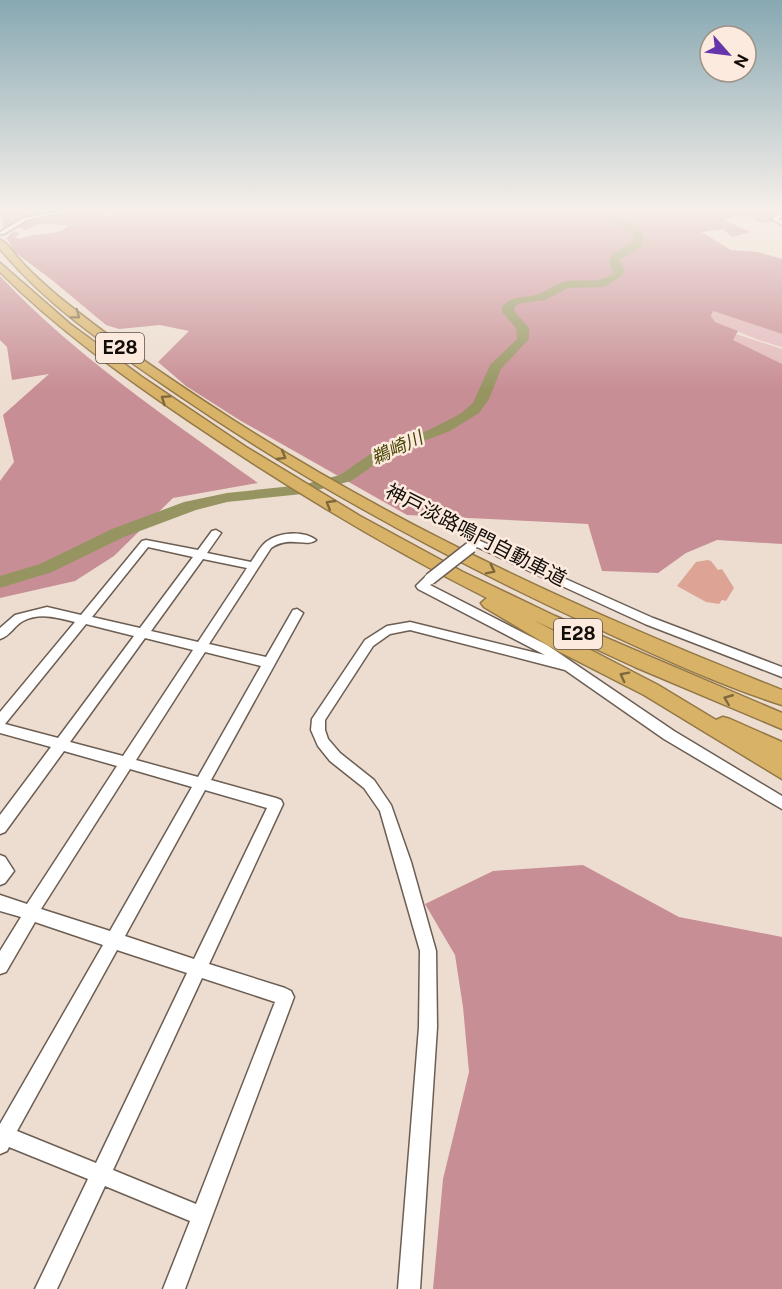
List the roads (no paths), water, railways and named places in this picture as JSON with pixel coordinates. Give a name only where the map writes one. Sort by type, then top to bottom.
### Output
[{"type":"highway","name":"E28","points":[[3,269],[46,309],[104,355],[214,432],[411,551],[592,640],[782,721]]},
{"type":"highway","name":"神戸淡路鳴門自動車道","points":[[25,269],[33,280],[62,305],[130,356],[232,425],[402,524],[627,636],[748,685],[782,696]]},
{"type":"highway","points":[[411,551],[507,614],[651,690],[782,751]]},
{"type":"highway","points":[[651,690],[782,770]]},
{"type":"street","points":[[0,827],[216,533]]},
{"type":"street","points":[[0,966],[38,899],[267,546],[277,538],[286,536],[311,540]]},
{"type":"street","points":[[782,672],[649,621],[476,542],[423,586],[529,640],[669,735],[782,803]]},
{"type":"street","points":[[0,721],[146,543],[254,566]]},
{"type":"street","points":[[2,631],[19,618],[47,611],[270,663]]},
{"type":"street","points":[[202,1216],[1,1138],[297,613]]},
{"type":"street","points":[[409,1289],[428,1027],[428,951],[404,862],[386,809],[369,784],[335,757],[323,742],[318,730],[319,720],[369,643],[376,635],[398,627],[410,626],[441,632],[569,666]]},
{"type":"street","points":[[0,728],[276,804],[46,1289]]},
{"type":"street","points":[[0,862],[6,871],[0,878]]},
{"type":"street","points":[[0,903],[285,997],[174,1289]]},
{"type":"waterway","name":"鵜崎川","points":[[0,582],[46,568],[118,533],[190,506],[208,501],[302,489],[338,481],[384,451],[455,423],[479,405],[495,368],[523,339],[522,328],[508,312],[511,304],[547,295],[567,285],[600,284],[618,275],[619,269]]}]
